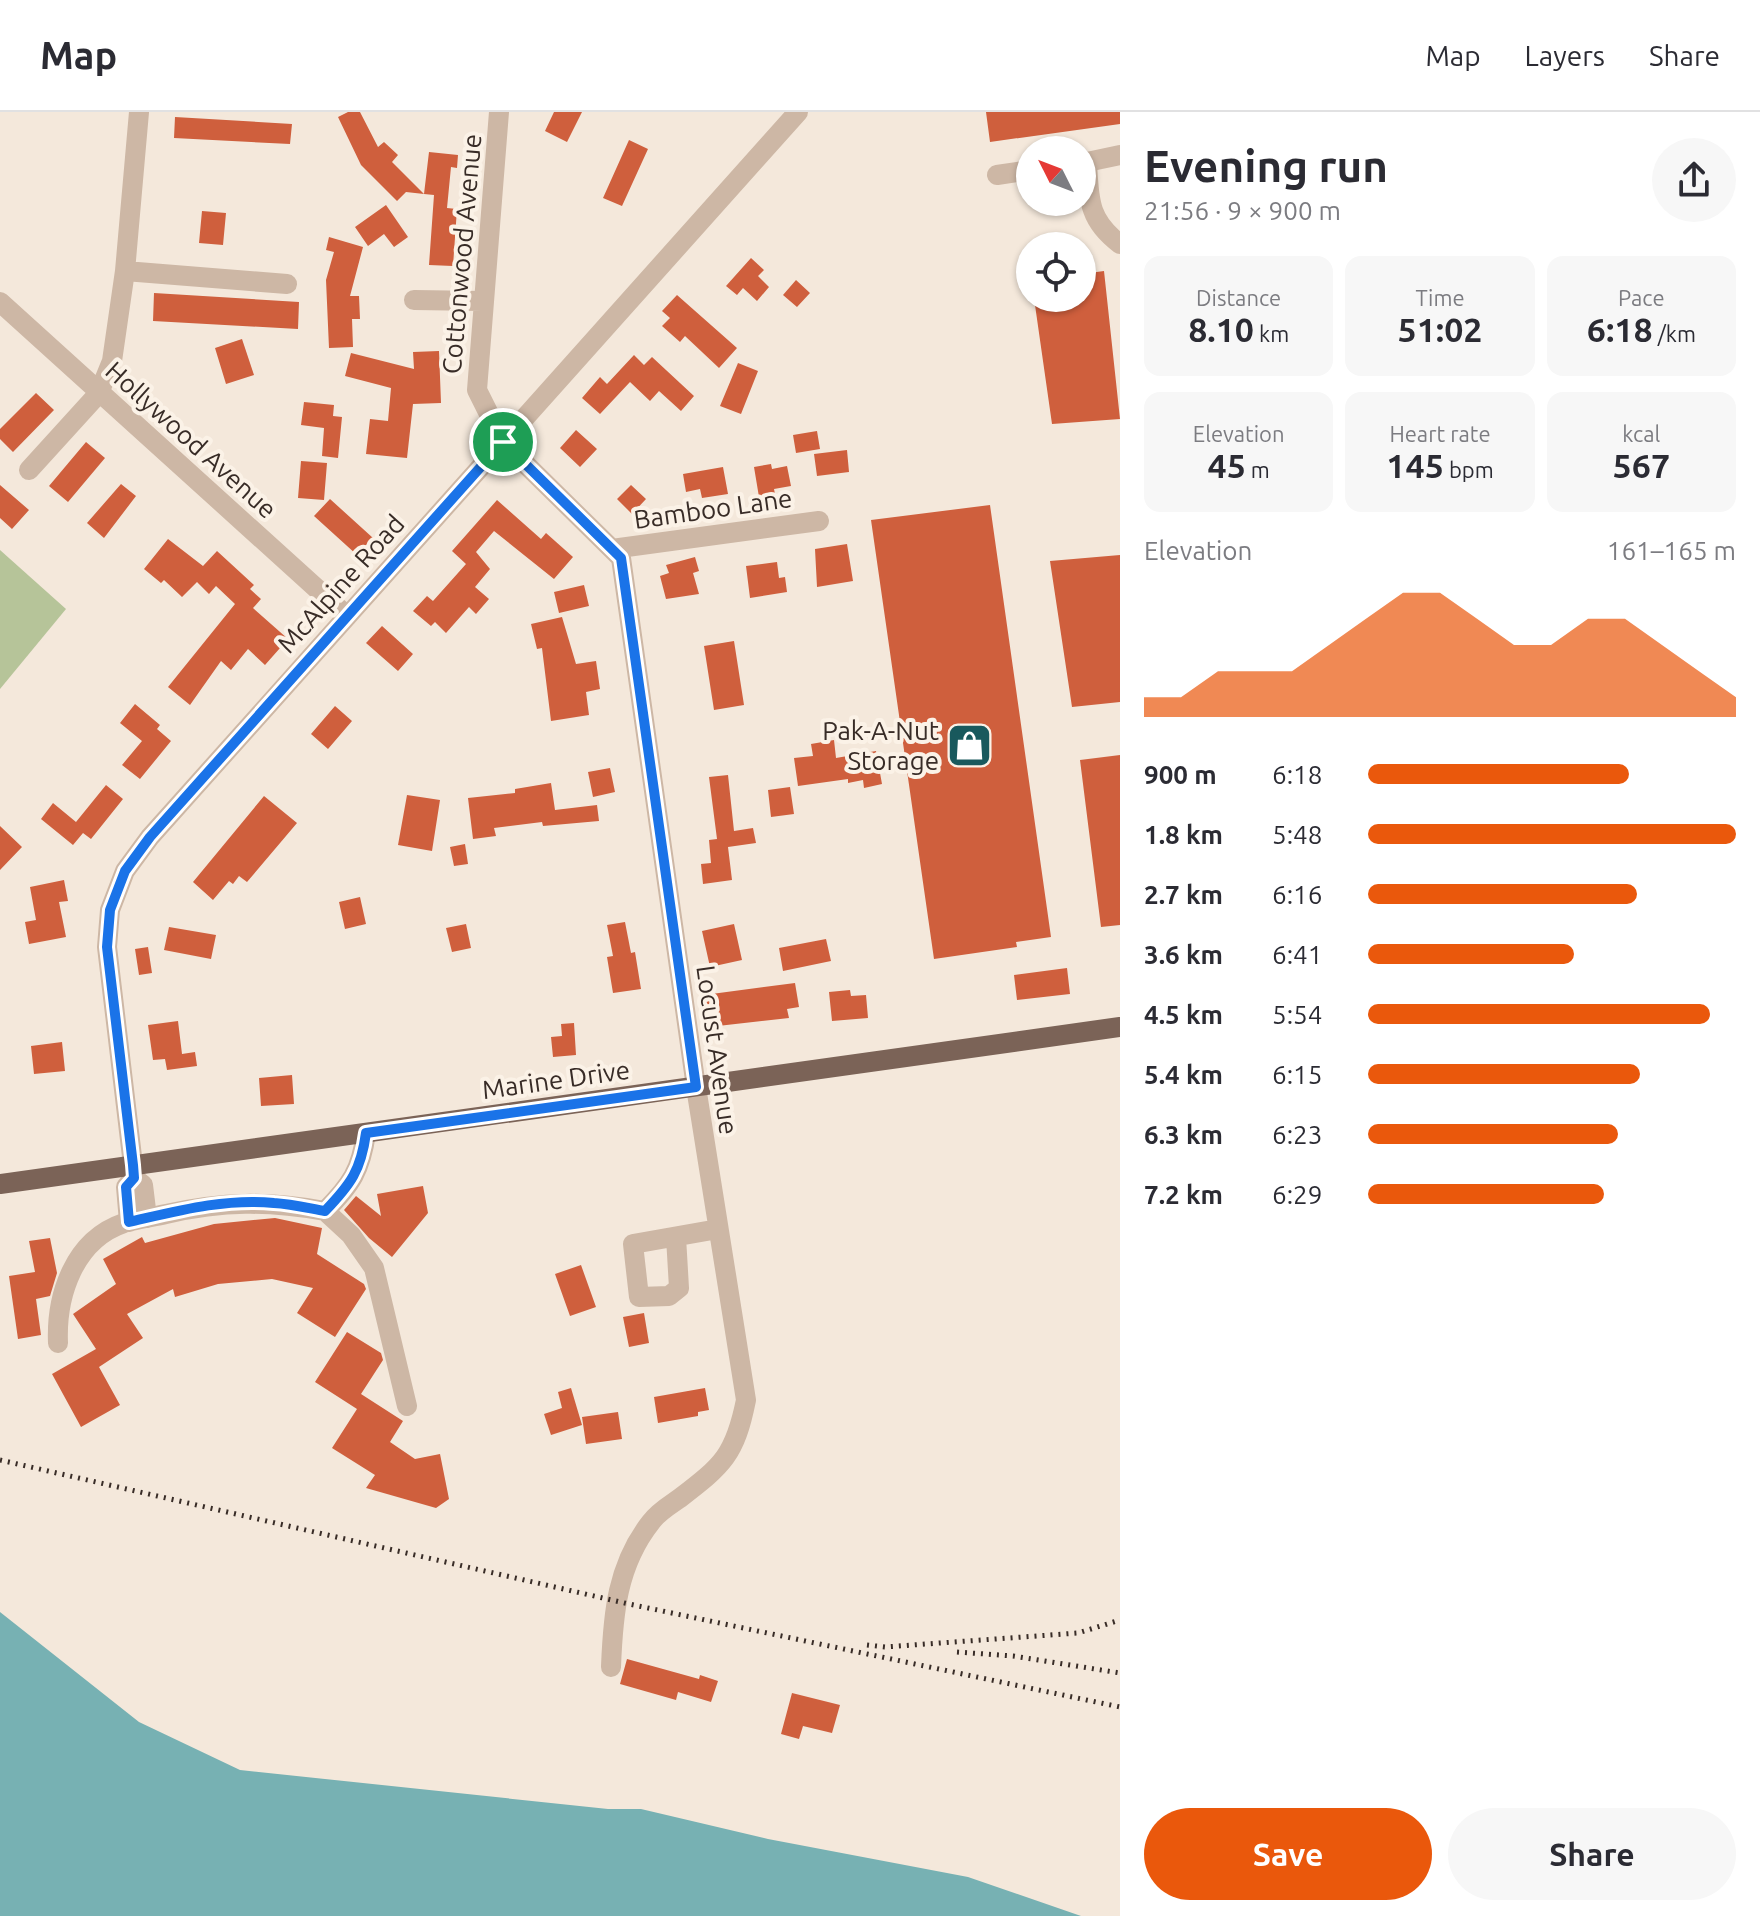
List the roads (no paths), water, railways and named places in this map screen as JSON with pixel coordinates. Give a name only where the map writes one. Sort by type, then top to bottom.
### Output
[{"type":"main road","name":"Marine Drive","points":[[0,1184],[134,1172],[366,1133],[1120,1027]]},
{"type":"street","points":[[29,470],[99,393],[112,361],[125,271],[139,112]]},
{"type":"street","name":"Cottonwood Avenue","points":[[499,112],[477,390],[503,442]]},
{"type":"street","name":"McAlpine Road","points":[[138,1220],[126,1187],[134,1172],[107,947],[110,910],[125,871],[150,837],[798,112]]},
{"type":"street","points":[[1096,160],[1120,155]]},
{"type":"street","points":[[997,175],[1016,172]]},
{"type":"street","points":[[1093,216],[1106,234],[1120,244]]},
{"type":"street","points":[[125,271],[287,284]]},
{"type":"street","points":[[414,300],[483,301]]},
{"type":"street","name":"Hollywood Avenue","points":[[0,302],[347,616]]},
{"type":"street","name":"Locust Avenue","points":[[503,442],[621,558],[696,1087],[746,1400],[738,1439],[713,1473],[653,1518],[629,1555],[613,1610],[611,1667]]},
{"type":"street","name":"Bamboo Lane","points":[[612,549],[819,521]]},
{"type":"street","points":[[325,1211],[342,1194],[360,1167],[366,1133]]},
{"type":"street","points":[[58,1343],[57,1321],[61,1300],[79,1258],[95,1239],[138,1220],[195,1207],[244,1202],[275,1203],[325,1211],[351,1235],[374,1268],[407,1406]]},
{"type":"street","points":[[676,1237],[718,1229]]},
{"type":"water","points":[[0,1612],[139,1722],[240,1770],[608,1809],[641,1809],[768,1839],[968,1877],[1081,1916],[0,1916]]},
{"type":"railway","points":[[0,1460],[629,1604],[1120,1707]]},
{"type":"railway","points":[[867,1645],[885,1647],[1078,1633],[1120,1620]]},
{"type":"railway","points":[[957,1652],[1013,1656],[1120,1673]]},
{"type":"place","name":"Pak-A-Nut Storage","points":[[970,746]]}]
